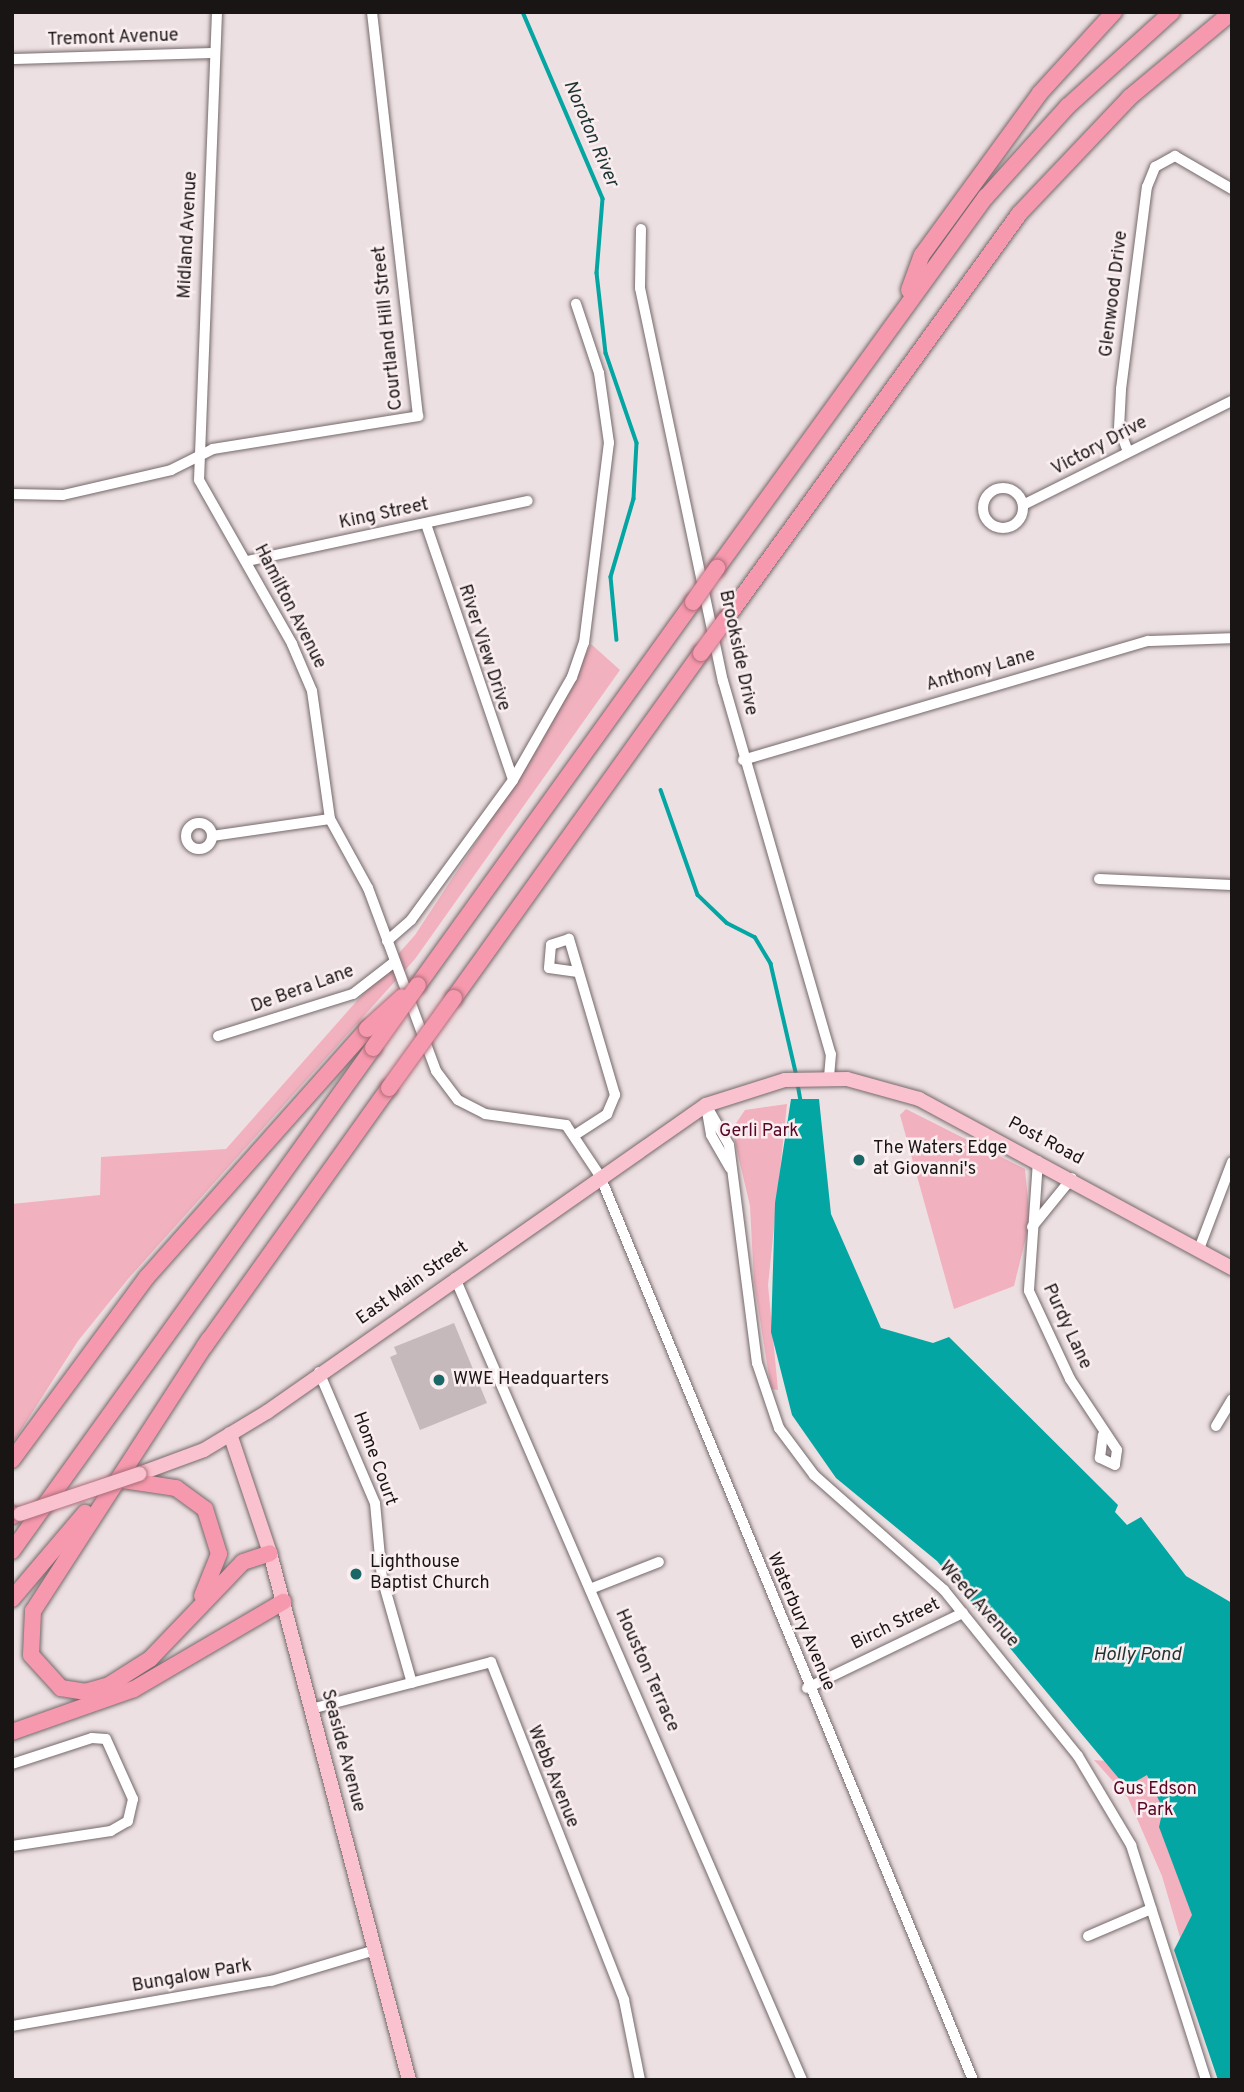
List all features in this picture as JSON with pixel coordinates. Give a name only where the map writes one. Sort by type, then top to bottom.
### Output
[{"type":"highway","points":[[902,310],[922,255],[1040,93],[1114,12]]},
{"type":"highway","points":[[12,1552],[902,310],[1031,146],[1172,12]]},
{"type":"highway","points":[[12,1599],[78,1522],[1019,214],[1120,106],[1231,12]]},
{"type":"highway","points":[[12,1460],[147,1277],[367,1030],[418,985]]},
{"type":"highway","points":[[209,1339],[38,1601],[28,1645],[50,1681],[86,1692],[137,1669],[176,1633],[243,1562],[270,1553]]},
{"type":"highway","points":[[131,1477],[184,1492],[214,1525],[215,1571],[176,1633]]},
{"type":"highway","points":[[12,1731],[113,1699],[284,1602]]},
{"type":"main road","name":"East Main Street","points":[[14,1515],[131,1477],[230,1434],[706,1105],[785,1080],[825,1078]]},
{"type":"main road","name":"Post Road","points":[[825,1078],[919,1099],[1072,1178],[1232,1268]]},
{"type":"main road","name":"Seaside Avenue","points":[[230,1434],[284,1602],[409,2080]]},
{"type":"street","name":"Midland Avenue","points":[[196,459],[217,12]]},
{"type":"street","name":"Courtland Hill Street","points":[[196,459],[213,449],[418,416],[372,12]]},
{"type":"street","name":"Tremont Avenue","points":[[12,59],[215,53]]},
{"type":"street","name":"Glenwood Drive","points":[[1127,449],[1119,428],[1121,389],[1147,187],[1155,167],[1175,156],[1232,189]]},
{"type":"street","name":"Brookside Drive","points":[[641,229],[640,288],[743,760],[831,1054],[825,1078]]},
{"type":"street","points":[[387,941],[411,920],[513,780],[572,677],[584,643],[609,443],[599,373],[576,304]]},
{"type":"street","name":"Victory Drive","points":[[1023,505],[1127,449],[1232,401]]},
{"type":"street","points":[[12,494],[63,495],[196,459]]},
{"type":"street","name":"Hamilton Avenue","points":[[196,459],[200,480],[247,561],[312,691],[330,819],[368,888],[393,963],[436,1071],[458,1100],[485,1114],[554,1121],[578,1133]]},
{"type":"street","name":"King Street","points":[[247,561],[527,501]]},
{"type":"street","name":"River View Drive","points":[[426,524],[513,780]]},
{"type":"street","name":"Anthony Lane","points":[[743,760],[1148,640],[1232,638]]},
{"type":"street","points":[[212,836],[330,819]]},
{"type":"street","points":[[1098,878],[1232,885]]},
{"type":"street","name":"De Bera Lane","points":[[218,1037],[353,995],[393,963]]},
{"type":"street","points":[[578,972],[615,1100],[607,1114],[578,1133],[600,1176]]},
{"type":"street","name":"Weed Avenue","points":[[706,1105],[729,1145],[757,1363],[779,1428],[814,1475],[963,1613],[1096,1783],[1131,1845],[1206,2080]]},
{"type":"street","name":"Purdy Lane","points":[[1038,1161],[1029,1292],[1103,1435]]},
{"type":"street","points":[[1199,1249],[1232,1162]]},
{"type":"street","name":"Waterbury Avenue","points":[[600,1176],[807,1688],[973,2080]]},
{"type":"street","points":[[1032,1227],[1072,1178]]},
{"type":"street","name":"Houston Terrace","points":[[455,1278],[802,2080]]},
{"type":"street","name":"Home Court","points":[[319,1372],[375,1503],[382,1578],[412,1683]]},
{"type":"street","points":[[1216,1426],[1232,1399]]},
{"type":"street","points":[[590,1589],[659,1562]]},
{"type":"street","name":"Birch Street","points":[[807,1688],[963,1613]]},
{"type":"street","name":"Webb Avenue","points":[[311,1709],[491,1662],[624,2000],[640,2080]]},
{"type":"street","points":[[12,1763],[92,1738],[106,1739],[133,1799],[128,1821],[111,1830],[12,1846]]},
{"type":"street","points":[[1088,1936],[1151,1909]]},
{"type":"street","name":"Bungalow Park","points":[[12,2026],[271,1981],[375,1950]]},
{"type":"green space","points":[[591,644],[620,670],[415,959],[128,1279],[78,1341],[12,1444],[12,1204],[100,1195],[101,1157],[226,1149],[415,935],[538,748]]},
{"type":"green space","name":"Gerli Park","points":[[787,1104],[768,1285],[778,1390],[771,1389],[754,1282],[750,1206],[732,1129],[745,1110]]},
{"type":"green space","points":[[906,1109],[1025,1169],[1030,1221],[1014,1286],[954,1309],[900,1115]]},
{"type":"green space","name":"Gus Edson Park","points":[[1094,1760],[1154,1765],[1203,1895],[1189,1968],[1162,1876],[1128,1798]]},
{"type":"water","name":"Holly Pond","points":[[791,1099],[819,1099],[831,1214],[881,1328],[933,1343],[949,1337],[1118,1505],[1115,1512],[1127,1525],[1141,1517],[1186,1576],[1232,1603],[1232,2080],[1218,2080],[1174,1950],[1192,1915],[1159,1827],[1163,1809],[1147,1775],[1126,1787],[937,1561],[836,1478],[792,1415],[771,1332],[775,1203]]},
{"type":"building","name":"WWE Headquarters","points":[[454,1323],[487,1403],[420,1430],[390,1357],[397,1354],[394,1347]]},
{"type":"waterway","name":"Noroton River","points":[[523,12],[603,199],[597,273],[606,353],[637,443],[634,499],[611,577],[617,640]]},
{"type":"waterway","name":"Noroton River","points":[[661,790],[698,895],[727,923],[755,937],[771,964],[797,1077]]},
{"type":"waterway","name":"Noroton River","points":[[798,1084],[801,1101]]},
{"type":"place","name":"The Waters Edge at Giovanni's","points":[[859,1160]]},
{"type":"place","name":"WWE Headquarters","points":[[439,1380]]},
{"type":"place","name":"Lighthouse Baptist Church","points":[[356,1574]]}]
